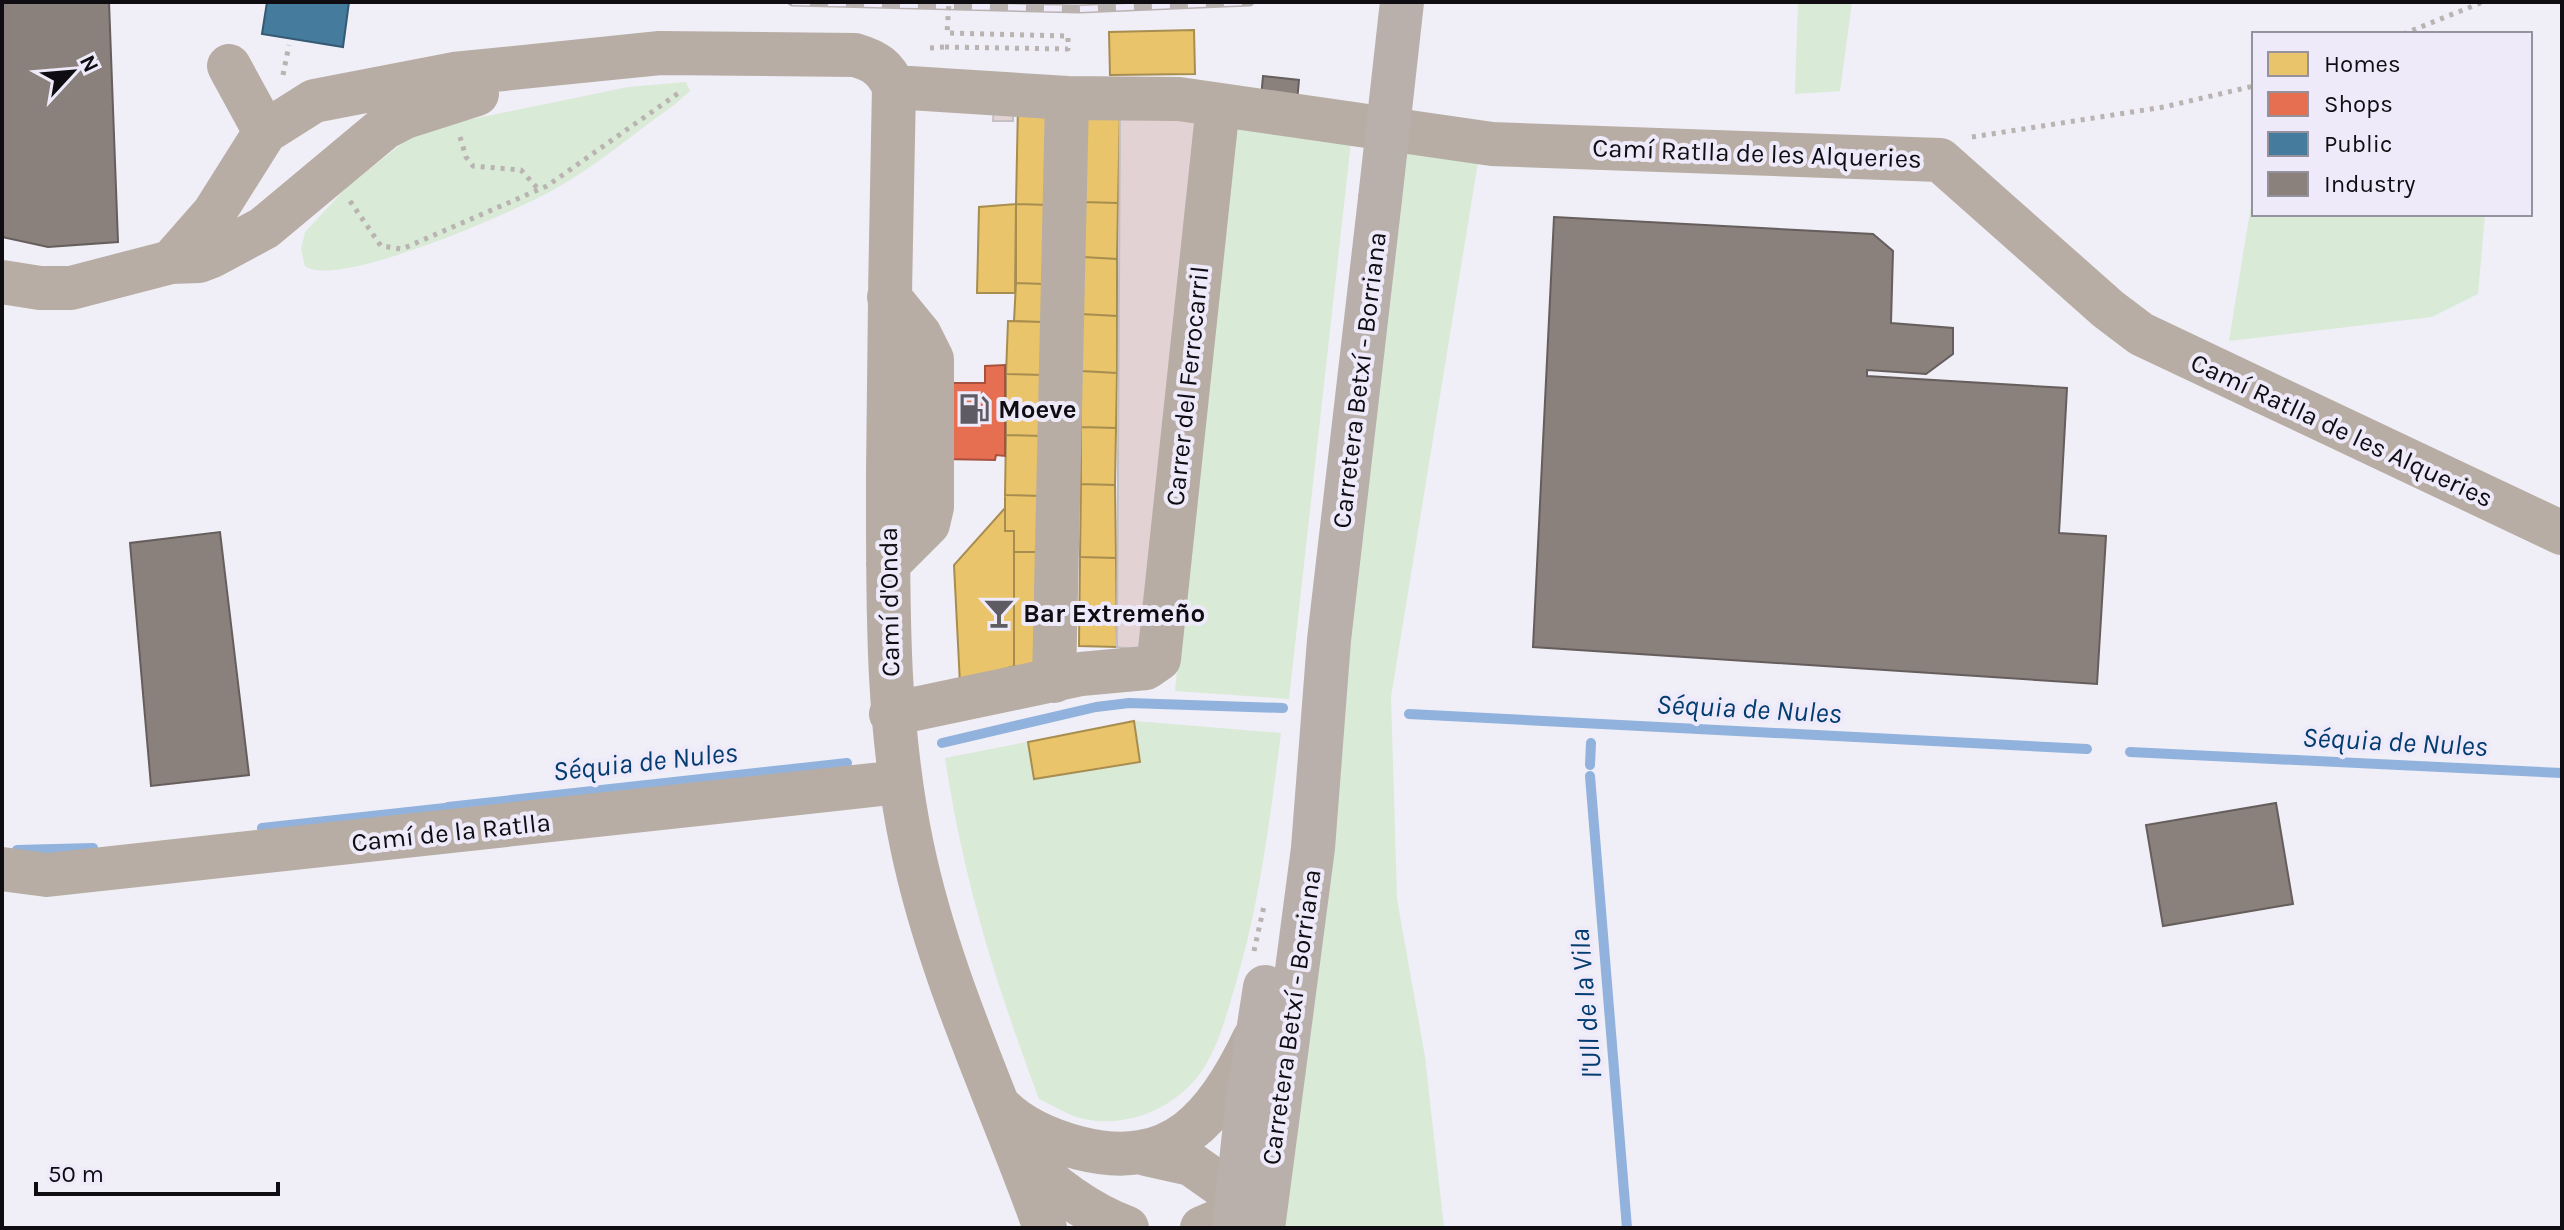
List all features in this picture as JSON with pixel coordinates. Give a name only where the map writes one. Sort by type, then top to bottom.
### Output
[{"type":"main road","name":"Carretera Betxí - Borriana","points":[[1239,1218],[1295,984],[1313,848],[1329,640],[1402,2]]},
{"type":"main road","name":"Carretera Betxí - Borriana","points":[[1239,1218],[1258,1030],[1285,893],[1320,759]]},
{"type":"street","points":[[185,255],[230,191],[258,143],[306,104],[340,93],[454,74],[660,53],[855,55],[873,60],[886,70],[894,87]]},
{"type":"street","points":[[2,282],[40,288],[71,288],[185,255],[238,244],[286,210],[384,128],[418,112],[593,61]]},
{"type":"street","points":[[229,66],[258,143],[249,174],[257,192],[270,205],[286,210]]},
{"type":"street","name":"Camí Ratlla de les Alqueries","points":[[894,87],[1067,98],[1179,99],[1492,144],[1940,160],[2108,309],[2141,334],[2562,533]]},
{"type":"street","name":"Camí d'Onda","points":[[894,87],[889,297],[891,714],[900,782],[924,895],[953,992],[1045,1228]]},
{"type":"street","points":[[340,93],[355,111],[364,145]]},
{"type":"street","points":[[891,714],[1054,681],[1067,98]]},
{"type":"street","name":"Carrer del Ferrocarril","points":[[1054,681],[1154,665],[1159,659],[1218,105]]},
{"type":"street","name":"Camí de la Ratlla","points":[[2,869],[47,875],[900,782]]},
{"type":"street","points":[[1146,1154],[1181,1136],[1215,1108],[1236,1077],[1258,1030]]},
{"type":"street","points":[[995,1101],[1019,1123],[1058,1142],[1107,1153],[1146,1154],[1191,1164],[1239,1218]]},
{"type":"street","points":[[1017,1150],[1052,1184],[1105,1218],[1127,1228]]},
{"type":"path","points":[[945,47],[1068,49],[1068,36],[947,33],[949,2]]},
{"type":"path","points":[[2408,32],[2483,2]]},
{"type":"path","points":[[1940,160],[1942,151],[1953,140],[2164,107],[2252,86]]},
{"type":"path","points":[[345,194],[381,246],[392,250],[426,240],[539,190],[688,87]]},
{"type":"path","points":[[458,128],[466,157],[473,166],[521,170],[539,190]]},
{"type":"path","points":[[1252,964],[1265,900]]},
{"type":"green space","points":[[1798,2],[1852,2],[1840,91],[1795,94]]},
{"type":"green space","points":[[686,82],[690,91],[674,105],[584,171],[533,200],[467,230],[388,258],[323,270],[305,266],[301,249],[305,232],[347,187],[419,130],[628,87]]},
{"type":"green space","points":[[1230,125],[1351,142],[1289,699],[1175,691]]},
{"type":"green space","points":[[1400,151],[1478,162],[1391,697],[1397,899],[1425,1057],[1444,1228],[1273,1228]]},
{"type":"green space","points":[[2252,199],[2252,216],[2485,216],[2478,294],[2432,317],[2229,341]]},
{"type":"green space","points":[[1134,721],[1281,733],[1251,923],[1215,1047],[1195,1080],[1168,1103],[1136,1117],[1101,1121],[1078,1118],[1039,1099],[1008,1013],[971,889],[945,758]]},
{"type":"building: Homes","points":[[1194,30],[1195,74],[1110,75],[1109,32]]},
{"type":"building: Homes","points":[[1018,105],[1054,106],[1049,205],[1016,204]]},
{"type":"building: Homes","points":[[1086,106],[1120,108],[1118,203],[1082,202]]},
{"type":"building: Homes","points":[[1082,202],[1118,203],[1117,259],[1083,257]]},
{"type":"building: Homes","points":[[1016,204],[1015,293],[977,293],[979,207]]},
{"type":"building: Homes","points":[[1016,204],[1049,205],[1044,284],[1016,283]]},
{"type":"building: Homes","points":[[1083,257],[1117,259],[1117,316],[1081,314]]},
{"type":"building: Homes","points":[[1016,283],[1044,284],[1043,322],[1014,321]]},
{"type":"building: Homes","points":[[1081,314],[1117,316],[1117,373],[1081,371]]},
{"type":"building: Homes","points":[[1008,321],[1043,322],[1043,375],[1006,374]]},
{"type":"building: Homes","points":[[1081,371],[1117,373],[1116,428],[1081,427]]},
{"type":"building: Homes","points":[[1006,374],[1043,375],[1042,436],[1006,435]]},
{"type":"building: Homes","points":[[1081,427],[1116,428],[1115,485],[1081,484]]},
{"type":"building: Homes","points":[[1006,435],[1042,436],[1042,496],[1005,495]]},
{"type":"building: Homes","points":[[1081,484],[1115,485],[1116,558],[1080,557]]},
{"type":"building: Homes","points":[[1005,495],[1042,496],[1041,552],[1014,552],[1014,531],[1005,531]]},
{"type":"building: Homes","points":[[1005,508],[1005,531],[1014,531],[1014,666],[960,684],[954,565]]},
{"type":"building: Homes","points":[[1014,552],[1041,552],[1042,667],[1014,666]]},
{"type":"building: Homes","points":[[1080,557],[1116,558],[1117,647],[1079,646]]},
{"type":"building: Homes","points":[[1134,721],[1140,762],[1034,779],[1028,742]]},
{"type":"building: Shops","name":"Moeve","points":[[1005,365],[1005,456],[996,455],[995,460],[943,459],[944,383],[985,383],[985,366]]},
{"type":"building: Public","points":[[267,2],[349,2],[343,47],[262,34]]},
{"type":"building: Industry","points":[[2,2],[109,2],[118,242],[48,247],[2,237]]},
{"type":"building: Industry","points":[[1263,76],[1299,80],[1297,102],[1261,98]]},
{"type":"building: Industry","points":[[1554,217],[1873,234],[1893,251],[1891,323],[1953,328],[1953,354],[1926,374],[1867,370],[1867,376],[2067,388],[2059,533],[2106,536],[2097,684],[1533,647]]},
{"type":"building: Industry","points":[[220,532],[249,775],[151,786],[130,543]]},
{"type":"building: Industry","points":[[2276,803],[2293,904],[2163,926],[2146,825]]},
{"type":"building: Other","points":[[994,102],[1013,103],[1013,121],[993,121]]},
{"type":"building: Other","points":[[1120,108],[1205,113],[1147,651],[1117,647]]},
{"type":"waterway","name":"Séquia de Nules","points":[[942,743],[1096,707],[1129,703],[1283,708]]},
{"type":"waterway","name":"Séquia de Nules","points":[[1409,714],[2087,749]]},
{"type":"waterway","name":"l'Ull de la Vila","points":[[1590,765],[1591,743]]},
{"type":"waterway","name":"Séquia de Nules","points":[[2130,752],[2562,773]]},
{"type":"waterway","name":"Séquia de Nules","points":[[448,807],[847,763]]},
{"type":"waterway","name":"l'Ull de la Vila","points":[[1590,776],[1627,1228]]},
{"type":"waterway","name":"Séquia de Nules","points":[[262,828],[445,808]]},
{"type":"waterway","name":"Séquia de Nules","points":[[17,850],[93,848]]},
{"type":"railway","points":[[792,2],[1079,9],[1250,2]]},
{"type":"place","name":"Moeve","points":[[974,409]]},
{"type":"place","name":"Bar Extremeño","points":[[999,613]]}]
